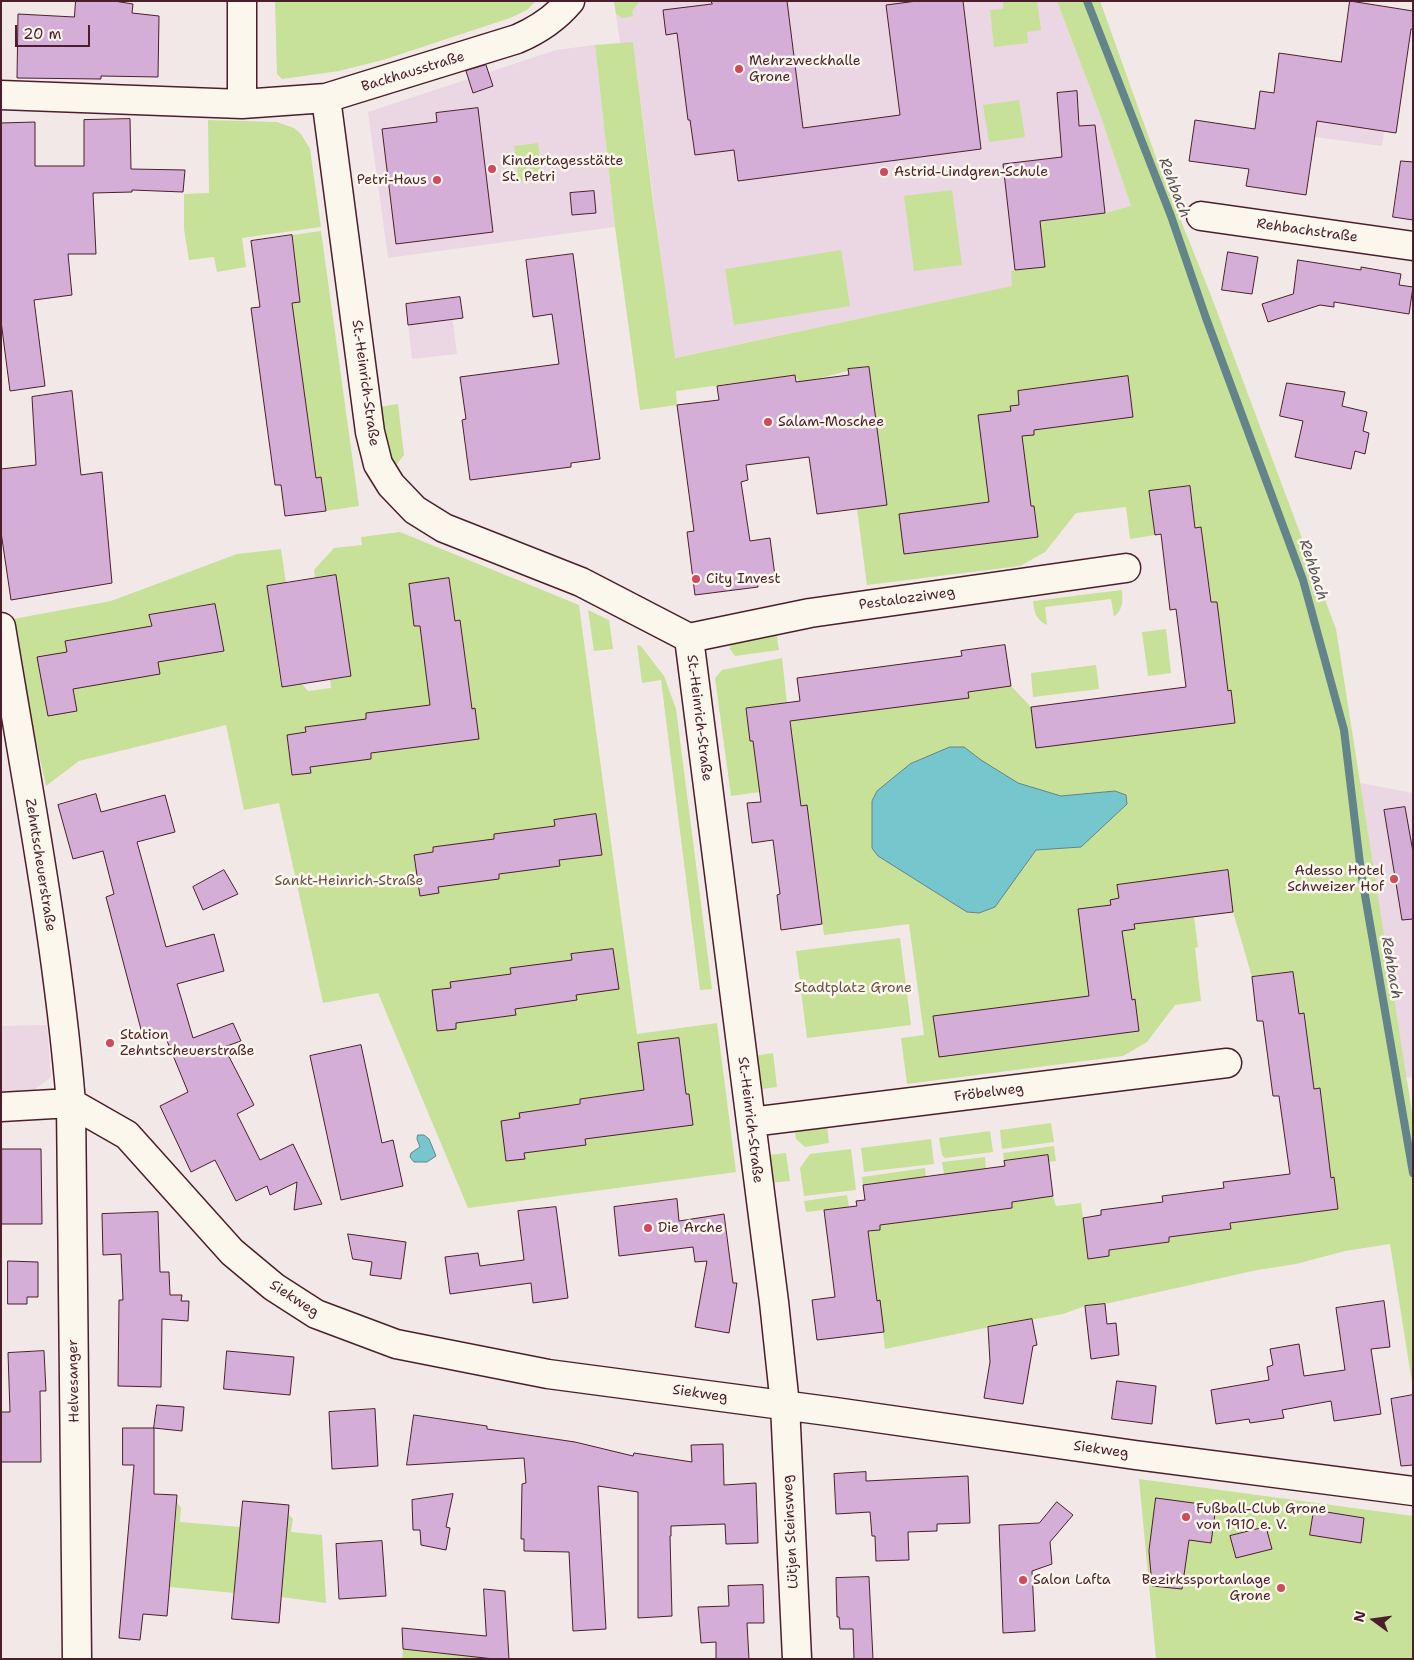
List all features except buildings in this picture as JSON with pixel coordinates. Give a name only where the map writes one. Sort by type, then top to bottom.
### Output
[{"type":"street","points":[[242,1],[242,104]]},
{"type":"street","name":"Backhausstraße","points":[[1,95],[242,104],[326,98],[517,39],[537,31],[554,18],[570,1]]},
{"type":"street","name":"St.-Heinrich-Straße","points":[[326,98],[370,432],[378,464],[391,484],[415,510],[444,528],[581,582],[689,638],[785,1406]]},
{"type":"street","name":"Rehbachstraße","points":[[1201,216],[1413,246]]},
{"type":"street","name":"Pestalozziweg","points":[[689,638],[810,613],[1126,568]]},
{"type":"street","name":"Zehntscheuerstraße","points":[[1,627],[46,898],[66,1045],[71,1103]]},
{"type":"street","name":"Fröbelweg","points":[[751,1122],[1227,1063]]},
{"type":"street","points":[[1,1107],[71,1103]]},
{"type":"street","name":"Siekweg","points":[[71,1103],[127,1135],[232,1252],[274,1287],[316,1314],[396,1344],[548,1374],[1413,1491]]},
{"type":"street","name":"Helvesanger","points":[[71,1103],[77,1659]]},
{"type":"street","name":"Lütjen Steinsweg","points":[[785,1406],[797,1659]]},
{"type":"shaded area","name":"Astrid-Lindgren-Schule","points":[[614,1],[1057,1],[1101,117],[1131,206],[1105,213],[1041,221],[1045,267],[1013,286],[674,358],[633,43],[620,43]]},
{"type":"shaded area","name":"Kindertagesstätte St. Petri","points":[[595,45],[615,227],[388,258],[368,112],[556,50]]},
{"type":"shaded area","points":[[1260,91],[1387,109],[1382,146],[1255,129]]},
{"type":"shaded area","points":[[450,298],[457,354],[412,359],[406,304]]},
{"type":"shaded area","name":"Adesso Hotel Schweizer Hof","points":[[1360,783],[1413,793],[1413,1078],[1406,1077]]},
{"type":"shaded area","points":[[47,1025],[51,1077],[34,1090],[1,1092],[1,1026]]},
{"type":"green space","points":[[275,1],[536,1],[527,10],[510,18],[383,60],[339,71],[282,79],[277,74]]},
{"type":"green space","points":[[614,1],[640,1],[632,11],[633,16],[623,18],[616,14]]},
{"type":"green space","points":[[1003,1],[1037,1],[1041,30],[1027,32],[1028,43],[994,47],[990,10],[1003,9]]},
{"type":"green space","points":[[1057,1],[1100,1],[1162,174],[1210,293],[1336,629],[1413,1119],[1413,1389],[1390,1244],[1345,1251],[1296,1264],[1257,1270],[1105,1304],[1085,1306],[1063,1314],[885,1349],[879,1300],[871,1301],[874,1278],[868,1231],[880,1230],[880,1225],[1012,1208],[1012,1202],[1053,1196],[1056,1206],[1081,1203],[1089,1259],[1109,1256],[1109,1250],[1169,1242],[1169,1237],[1230,1229],[1230,1223],[1338,1209],[1334,1178],[1326,1178],[1328,1155],[1320,1089],[1314,1089],[1304,1014],[1299,1014],[1293,972],[1252,977],[1233,912],[1194,917],[1198,947],[1195,948],[1201,1001],[1175,1005],[1147,1042],[1123,1056],[907,1084],[901,1038],[924,1035],[909,924],[824,935],[807,806],[801,806],[790,721],[968,698],[968,692],[1011,686],[1031,707],[1036,748],[1235,723],[1231,691],[1223,691],[1217,602],[1211,602],[1201,527],[1195,528],[1190,486],[1150,491],[1155,535],[1130,539],[1126,507],[1076,513],[1045,552],[1020,566],[867,585],[857,509],[887,505],[869,367],[799,382],[795,375],[676,391],[677,405],[640,410],[615,227],[595,45],[633,42],[675,358],[1012,286],[1011,271],[1045,267],[1040,221],[1105,213],[1131,206],[1101,117]]},
{"type":"green space","points":[[1019,100],[1025,137],[989,142],[983,105]]},
{"type":"green space","points":[[208,120],[277,122],[294,128],[301,134],[310,149],[321,227],[242,238],[246,267],[217,272],[214,257],[189,260],[184,229],[184,194],[209,193]]},
{"type":"green space","points":[[538,143],[542,179],[519,182],[514,146]]},
{"type":"green space","points":[[952,190],[962,265],[914,271],[904,196]]},
{"type":"green space","points":[[321,231],[359,506],[326,511],[321,478],[316,478],[292,303],[300,301],[292,235]]},
{"type":"green space","points":[[841,250],[850,306],[734,325],[725,269]]},
{"type":"green space","points":[[398,404],[404,455],[394,468],[383,442],[379,407]]},
{"type":"green space","name":"Sankt-Heinrich-Straße","points":[[400,532],[579,605],[637,1034],[717,1023],[736,1172],[468,1208],[378,993],[323,1003],[279,803],[244,810],[226,725],[79,761],[46,786],[29,709],[13,619],[111,601],[237,554],[281,549],[286,583],[267,586],[281,686],[302,684],[308,691],[331,688],[330,680],[351,676],[336,576],[315,578],[314,570],[334,548],[362,545],[361,537]]},
{"type":"green space","points":[[1122,590],[1122,605],[1114,617],[1111,599],[1045,607],[1047,625],[1038,618],[1034,609],[1033,601]]},
{"type":"green space","points":[[588,610],[609,620],[613,649],[594,651]]},
{"type":"green space","points":[[1166,629],[1171,673],[1148,676],[1142,632]]},
{"type":"green space","points":[[776,631],[779,650],[735,656],[730,649],[731,642]]},
{"type":"green space","points":[[637,645],[641,646],[664,676],[676,709],[712,989],[700,990],[661,680],[642,683]]},
{"type":"green space","points":[[782,658],[787,703],[746,708],[760,792],[731,796],[715,678],[722,670]]},
{"type":"green space","points":[[1096,665],[1099,689],[1033,697],[1031,673]]},
{"type":"green space","name":"Stadtplatz Grone","points":[[900,938],[911,1025],[807,1038],[796,951]]},
{"type":"green space","points":[[773,1053],[777,1087],[762,1089],[758,1084],[753,1056]]},
{"type":"green space","points":[[1051,1123],[1054,1142],[1002,1149],[1000,1130]]},
{"type":"green space","points":[[827,1126],[829,1143],[805,1147],[796,1139],[795,1130]]},
{"type":"green space","points":[[990,1131],[993,1152],[945,1158],[942,1155],[939,1138]]},
{"type":"green space","points":[[931,1139],[934,1164],[864,1172],[861,1148]]},
{"type":"green space","points":[[1054,1146],[1056,1161],[1049,1162],[1048,1155],[1004,1161],[1003,1153]]},
{"type":"green space","points":[[851,1149],[856,1190],[804,1196],[800,1168],[810,1154]]},
{"type":"green space","points":[[786,1153],[790,1181],[770,1183],[769,1155]]},
{"type":"green space","points":[[985,1157],[986,1169],[944,1174],[942,1162]]},
{"type":"green space","points":[[925,1168],[926,1177],[863,1185],[862,1177]]},
{"type":"green space","points":[[847,1195],[849,1207],[806,1212],[804,1201]]},
{"type":"green space","name":"Bezirkssportanlage Grone","points":[[1139,1479],[1413,1516],[1413,1659],[1156,1659]]},
{"type":"green space","points":[[243,1501],[289,1505],[289,1515],[293,1519],[291,1532],[322,1535],[326,1603],[281,1597],[279,1623],[232,1619],[235,1593],[170,1587],[177,1502],[181,1508],[180,1522],[240,1527]]},
{"type":"green space","points":[[403,1649],[494,1659],[402,1659]]},
{"type":"water","points":[[950,747],[964,747],[1018,783],[1061,796],[1115,791],[1126,795],[1127,804],[1081,847],[1036,850],[995,907],[979,913],[967,912],[878,856],[872,848],[872,801],[877,791],[910,764]]},
{"type":"water","points":[[418,1135],[424,1135],[429,1139],[436,1156],[427,1162],[414,1162],[410,1157],[411,1153],[420,1147],[417,1139]]},
{"type":"waterway","name":"Rehbach","points":[[1087,1],[1171,216],[1206,318],[1303,580],[1344,730],[1361,872],[1413,1173]]},
{"type":"place","name":"Mehrzweckhalle Grone","points":[[739,69]]},
{"type":"place","name":"Kindertagesstätte St. Petri","points":[[492,169]]},
{"type":"place","name":"Astrid-Lindgren-Schule","points":[[884,172]]},
{"type":"place","name":"Petri-Haus","points":[[437,180]]},
{"type":"place","name":"Salam-Moschee","points":[[768,422]]},
{"type":"place","name":"City Invest","points":[[696,579]]},
{"type":"place","name":"Adesso Hotel Schweizer Hof","points":[[1394,879]]},
{"type":"place","name":"Station Zehntscheuerstraße","points":[[110,1043]]},
{"type":"place","name":"Die Arche","points":[[648,1228]]},
{"type":"place","name":"Fußball-Club Grone von 1910 e. V.","points":[[1186,1517]]},
{"type":"place","name":"Salon Lafta","points":[[1023,1580]]},
{"type":"place","name":"Bezirkssportanlage Grone","points":[[1281,1588]]}]
